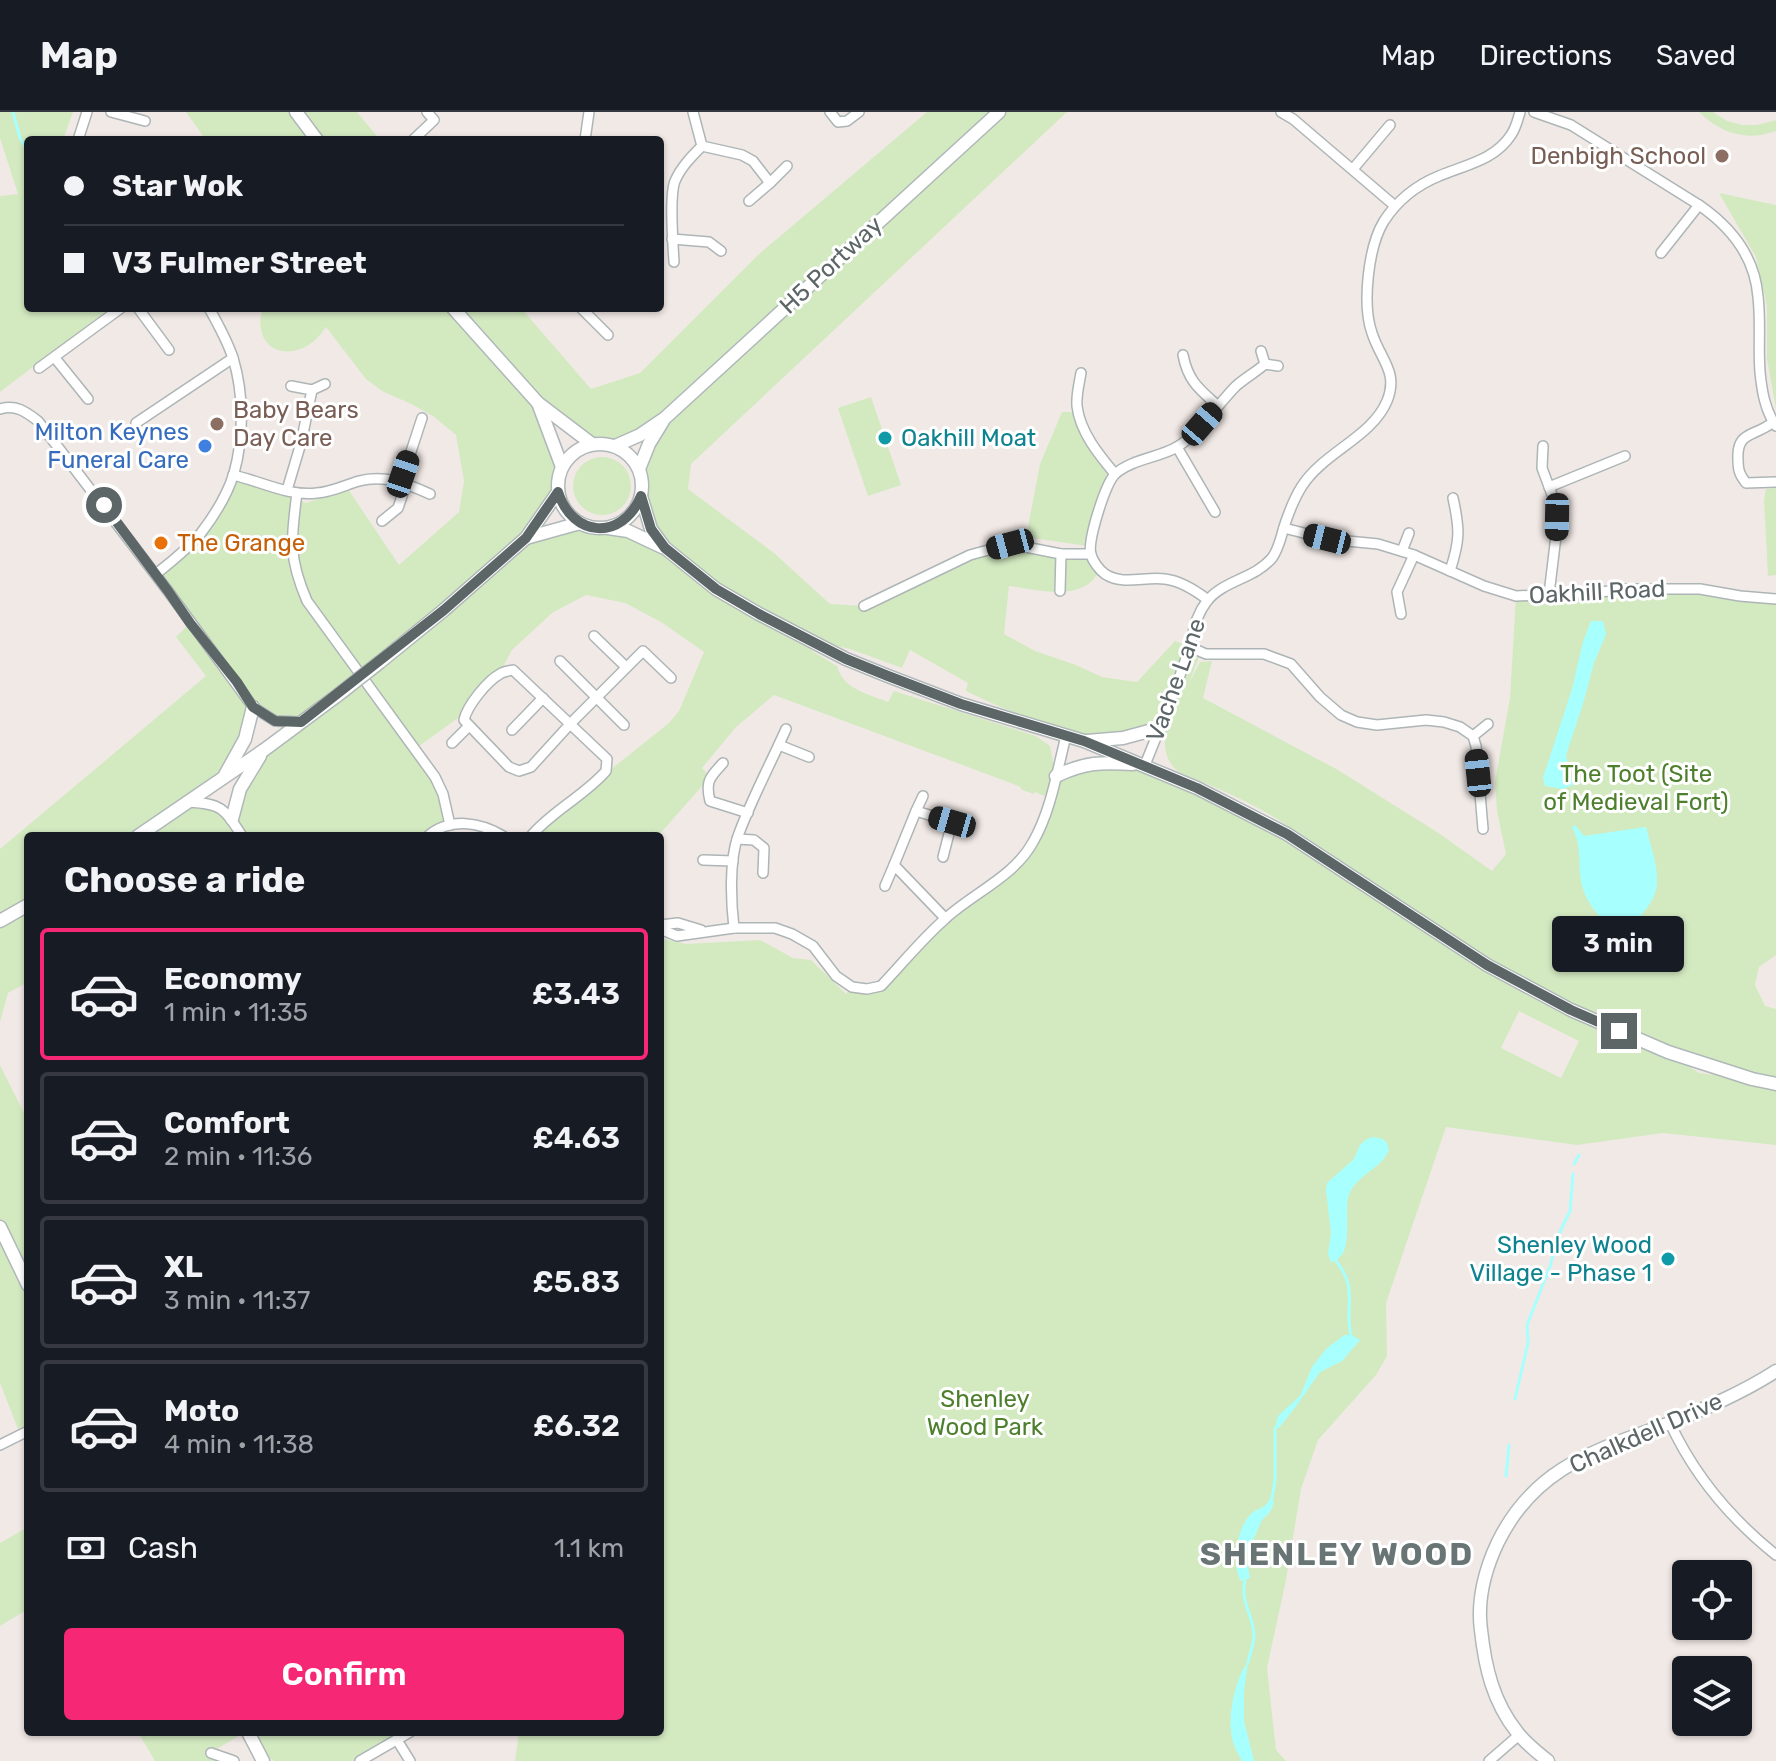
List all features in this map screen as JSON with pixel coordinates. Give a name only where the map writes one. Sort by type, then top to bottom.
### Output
[{"type":"street","points":[[79,136],[87,112]]},
{"type":"street","points":[[111,112],[145,121]]},
{"type":"street","points":[[296,112],[314,136]]},
{"type":"street","points":[[417,136],[434,120],[427,112]]},
{"type":"street","points":[[586,136],[589,112]]},
{"type":"street","points":[[693,112],[702,146]]},
{"type":"street","points":[[830,112],[838,122],[847,121],[859,112]]},
{"type":"street","name":"H5 Portway","points":[[615,446],[640,435],[665,418],[999,112]]},
{"type":"street","points":[[1281,112],[1295,115],[1395,206],[1419,187],[1493,152],[1512,134],[1520,112]]},
{"type":"street","points":[[1534,112],[1571,125],[1699,205],[1715,216],[1742,247],[1754,272],[1759,297],[1761,386],[1766,409],[1775,424],[1742,439],[1737,449],[1739,472],[1746,483],[1776,482]]},
{"type":"street","points":[[1353,169],[1390,125]]},
{"type":"street","points":[[702,146],[742,155],[753,161],[770,183]]},
{"type":"street","points":[[674,262],[673,185],[679,172],[702,146]]},
{"type":"street","points":[[749,201],[787,166]]},
{"type":"street","points":[[1661,253],[1699,205]]},
{"type":"street","name":"Vache Lane","points":[[1145,765],[1190,647],[1198,615],[1208,600],[1227,585],[1257,571],[1272,558],[1289,512],[1308,478],[1382,411],[1392,383],[1390,371],[1372,333],[1367,294],[1374,244],[1395,206]]},
{"type":"street","points":[[672,239],[709,242],[721,251]]},
{"type":"street","points":[[39,368],[116,312]]},
{"type":"street","points":[[141,312],[169,350]]},
{"type":"street","points":[[156,574],[201,533],[233,475],[241,428],[239,383],[233,358],[211,312]]},
{"type":"street","points":[[456,312],[538,403],[592,444]]},
{"type":"street","points":[[585,312],[608,335]]},
{"type":"street","points":[[1261,351],[1265,364]]},
{"type":"street","points":[[1183,355],[1193,384],[1218,406]]},
{"type":"street","points":[[55,358],[88,399]]},
{"type":"street","points":[[136,423],[233,358]]},
{"type":"street","points":[[1208,600],[1181,583],[1166,579],[1115,579],[1100,570],[1091,554],[1091,544],[1103,494],[1115,474],[1177,447],[1239,384],[1265,364],[1278,366]]},
{"type":"street","points":[[1081,373],[1077,405],[1082,423],[1095,450],[1115,474]]},
{"type":"street","points":[[291,386],[312,390],[325,384]]},
{"type":"street","points":[[312,390],[292,492],[291,548],[296,575],[307,601],[435,777],[443,794],[450,825]]},
{"type":"street","points":[[538,403],[562,467]]},
{"type":"street","points":[[0,409],[22,409],[38,421],[253,707],[275,721],[301,722]]},
{"type":"street","points":[[382,521],[398,508],[422,418]]},
{"type":"street","name":"H5 Portway","points":[[639,469],[649,444],[665,418]]},
{"type":"street","points":[[607,528],[619,524],[637,507],[642,480],[639,469],[625,451],[603,443],[592,444],[569,456],[558,479],[562,505],[580,523],[594,528],[628,531],[665,548],[716,589],[846,659],[961,704],[1084,741],[1197,788],[1287,834],[1487,965],[1571,1010],[1668,1052],[1776,1084]]},
{"type":"street","points":[[1543,446],[1542,468],[1557,517],[1549,594]]},
{"type":"street","points":[[1177,447],[1215,512]]},
{"type":"street","points":[[1549,487],[1625,456]]},
{"type":"street","points":[[233,475],[292,492],[318,493],[377,478],[403,483],[430,494]]},
{"type":"street","points":[[144,832],[264,750],[444,610],[526,538],[558,492]]},
{"type":"street","points":[[641,496],[651,529],[665,548]]},
{"type":"street","points":[[1450,571],[1458,547],[1459,526],[1453,498]]},
{"type":"street","points":[[526,538],[580,523]]},
{"type":"street","name":"Oakhill Road","points":[[1284,528],[1327,539],[1378,544],[1402,551],[1484,586],[1516,596],[1627,589],[1700,589],[1776,599]]},
{"type":"street","points":[[1402,551],[1409,533]]},
{"type":"street","points":[[864,606],[970,555],[1010,544],[1061,554],[1091,554]]},
{"type":"street","points":[[1060,591],[1061,554]]},
{"type":"street","points":[[1401,614],[1397,592],[1414,555]]},
{"type":"street","points":[[594,636],[626,667]]},
{"type":"street","points":[[1190,647],[1206,654],[1264,654],[1291,664],[1330,706],[1357,722],[1377,725],[1426,720],[1460,727],[1473,736],[1476,746],[1483,829]]},
{"type":"street","points":[[535,832],[592,787],[606,771],[607,759],[571,723],[513,670],[499,674],[474,700],[464,720],[509,767],[519,771],[531,767],[571,723],[596,697],[643,651],[671,678]]},
{"type":"street","points":[[560,661],[624,725]]},
{"type":"street","points":[[512,730],[543,698]]},
{"type":"street","points":[[224,778],[245,739],[253,707]]},
{"type":"street","points":[[1473,736],[1488,724]]},
{"type":"street","points":[[452,743],[469,726]]},
{"type":"street","points":[[1084,741],[1123,738],[1160,728]]},
{"type":"street","points":[[734,928],[733,861],[737,839],[786,729]]},
{"type":"street","points":[[664,929],[677,936],[768,927],[792,934],[813,946],[836,976],[852,987],[867,989],[881,986],[945,918],[990,885],[1020,859],[1033,842],[1066,736]]},
{"type":"street","points":[[779,745],[809,757]]},
{"type":"street","points":[[232,819],[240,789],[264,750]]},
{"type":"street","points":[[1056,776],[1097,762],[1145,765]]},
{"type":"street","points":[[723,763],[710,777],[707,789],[710,801],[748,813]]},
{"type":"street","points":[[885,886],[923,796]]},
{"type":"street","points":[[189,802],[214,804],[232,819],[240,832]]},
{"type":"street","points":[[943,857],[956,810]]},
{"type":"street","points":[[916,811],[952,822]]},
{"type":"street","points":[[433,832],[466,823],[496,832]]},
{"type":"street","points":[[737,839],[754,840],[764,848],[763,873]]},
{"type":"street","points":[[703,860],[733,861]]},
{"type":"street","points":[[894,865],[945,918]]},
{"type":"street","points":[[0,921],[24,907]]},
{"type":"street","points":[[0,1227],[24,1277]]},
{"type":"street","name":"Chalkdell Drive","points":[[1548,1761],[1519,1735],[1506,1717],[1491,1684],[1483,1654],[1479,1617],[1483,1587],[1502,1534],[1523,1502],[1565,1466],[1736,1394],[1776,1371]]},
{"type":"street","points":[[1670,1423],[1709,1487],[1750,1534],[1776,1555]]},
{"type":"street","points":[[0,1445],[24,1433]]},
{"type":"street","points":[[1489,1761],[1519,1735]]},
{"type":"street","points":[[250,1736],[260,1756],[274,1761]]},
{"type":"street","points":[[360,1761],[404,1736]]},
{"type":"street","points":[[397,1740],[410,1761]]},
{"type":"street","points":[[211,1753],[234,1761]]},
{"type":"green space","points":[[0,112],[73,112],[64,136],[24,136],[24,312],[105,312],[0,392],[0,196],[18,194],[0,138]]},
{"type":"green space","points":[[186,112],[357,112],[377,136],[203,136]]},
{"type":"green space","points":[[927,112],[1067,112],[691,464],[688,489],[774,553],[830,604],[865,606],[970,555],[1010,544],[1091,554],[1100,570],[1084,587],[1052,592],[1009,586],[1004,634],[1035,651],[1102,677],[1137,682],[1175,641],[1190,647],[1160,728],[1123,738],[1086,735],[1021,715],[966,691],[968,683],[910,650],[902,668],[850,649],[807,639],[812,651],[837,666],[850,685],[865,693],[888,702],[894,691],[1036,736],[1050,746],[1056,776],[1076,767],[1145,765],[1287,834],[1487,965],[1668,1052],[1699,1073],[1748,1079],[1586,1011],[1506,968],[1269,814],[1179,772],[1167,755],[1165,734],[1195,651],[1201,652],[1189,683],[1200,662],[1212,661],[1203,698],[1338,770],[1437,832],[1492,871],[1506,854],[1497,811],[1495,782],[1510,698],[1516,596],[1627,589],[1776,599],[1776,955],[1759,967],[1755,985],[1765,1006],[1776,1009],[1776,1145],[1663,1133],[1577,1145],[1446,1127],[1386,1303],[1387,1356],[1376,1375],[1318,1440],[1301,1489],[1267,1668],[1276,1750],[1286,1761],[515,1761],[518,1736],[664,1736],[664,939],[686,944],[760,940],[793,958],[811,960],[846,994],[852,987],[881,986],[945,918],[1020,859],[1048,802],[1057,801],[774,695],[736,727],[702,768],[710,777],[662,832],[648,832],[650,829],[647,832],[544,832],[540,826],[669,723],[679,711],[704,652],[661,622],[625,603],[586,595],[552,613],[512,650],[499,674],[464,717],[458,718],[415,749],[435,777],[450,825],[436,832],[24,832],[24,984],[8,993],[0,1022],[0,849],[206,676],[176,637],[190,623],[156,574],[201,533],[233,475],[306,503],[348,489],[399,565],[459,512],[464,481],[456,435],[433,416],[382,391],[366,379],[326,327],[302,349],[287,351],[271,347],[262,334],[262,312],[524,312],[591,389],[640,373],[759,254]],"holes":[[[539,405],[592,444],[615,446],[663,420],[639,469],[641,496],[663,547],[607,528],[580,523],[527,537],[558,492],[562,467]],[[253,707],[275,721],[300,723],[264,750],[231,818],[214,804],[190,801],[224,778]],[[1519,1011],[1579,1041],[1561,1078],[1501,1048]]]},
{"type":"green space","points":[[1699,112],[1713,112],[1727,121],[1742,125],[1776,120],[1776,131],[1755,136],[1734,134]]},
{"type":"green space","points":[[1719,193],[1776,205],[1776,409],[1767,359],[1767,307],[1756,257]]},
{"type":"green space","points":[[871,397],[901,485],[868,496],[838,408]]},
{"type":"green space","points":[[1062,412],[1074,412],[1107,472],[1087,546],[1026,537],[1040,464]]},
{"type":"green space","points":[[602,457],[623,465],[631,486],[623,507],[602,515],[581,507],[573,486],[581,465]]},
{"type":"green space","points":[[1776,488],[1776,575],[1768,576],[1764,501],[1766,489]]},
{"type":"green space","points":[[0,1065],[24,1113],[24,1426],[18,1429],[0,1383]]},
{"type":"green space","points":[[24,1529],[24,1611],[0,1626],[0,1543]]},
{"type":"green space","points":[[140,1736],[238,1736],[212,1752],[234,1761],[155,1761]]},
{"type":"green space","points":[[250,1736],[403,1736],[361,1761],[274,1761],[258,1750]]},
{"type":"water","points":[[1591,621],[1603,621],[1606,634],[1566,755],[1573,785],[1563,789],[1545,786],[1543,778]]},
{"type":"water","points":[[1575,825],[1584,836],[1646,827],[1656,869],[1656,889],[1646,908],[1627,929],[1606,922],[1586,896],[1581,881],[1578,843],[1572,827]]},
{"type":"water","points":[[1374,1137],[1383,1139],[1389,1150],[1380,1163],[1351,1190],[1347,1206],[1346,1244],[1338,1259],[1331,1262],[1328,1254],[1331,1233],[1327,1183],[1354,1159],[1360,1145]]},
{"type":"water","points":[[1344,1335],[1360,1340],[1342,1361],[1320,1372],[1279,1428],[1275,1428],[1278,1416],[1300,1396],[1312,1367],[1326,1349]]},
{"type":"water","points":[[1270,1498],[1274,1503],[1262,1520],[1246,1556],[1250,1578],[1241,1581],[1236,1556],[1242,1528],[1251,1514]]},
{"type":"water","points":[[1248,1662],[1244,1721],[1254,1761],[1242,1761],[1232,1738],[1231,1713],[1237,1685]]},
{"type":"waterway","points":[[13,112],[24,144]]},
{"type":"waterway","points":[[1574,1164],[1579,1155]]},
{"type":"waterway","points":[[1551,1262],[1570,1211],[1573,1174]]},
{"type":"waterway","points":[[1336,1261],[1349,1289],[1351,1335]]},
{"type":"waterway","points":[[1515,1399],[1528,1343],[1527,1325],[1551,1264]]},
{"type":"waterway","points":[[1272,1498],[1275,1428]]},
{"type":"waterway","points":[[1506,1476],[1509,1445]]},
{"type":"waterway","points":[[1245,1581],[1244,1595],[1254,1635],[1248,1662]]},
{"type":"place","name":"Denbigh School","points":[[1722,156]]},
{"type":"place","name":"Baby Bears Day Care","points":[[217,424]]},
{"type":"place","name":"Oakhill Moat","points":[[885,438]]},
{"type":"place","name":"Milton Keynes Funeral Care","points":[[205,446]]},
{"type":"place","name":"The Grange","points":[[161,543]]},
{"type":"place","name":"Shenley Wood Village - Phase 1","points":[[1668,1259]]},
{"type":"district","name":"SHENLEY WOOD","points":[[1337,1554]]},
{"type":"route","points":[[104,505],[253,707],[275,721],[301,722],[444,610],[526,538],[558,492],[570,516],[594,528],[619,524],[637,507],[641,496],[651,529],[665,548],[716,589],[759,614],[846,659],[888,676],[961,704],[1084,741],[1197,788],[1287,834],[1487,965],[1571,1010],[1619,1031]]},
{"type":"park label","name":"The Toot (Site of Medieval Fort)","points":[[1636,788]]},
{"type":"park label","name":"Shenley Wood Park","points":[[985,1413]]}]
